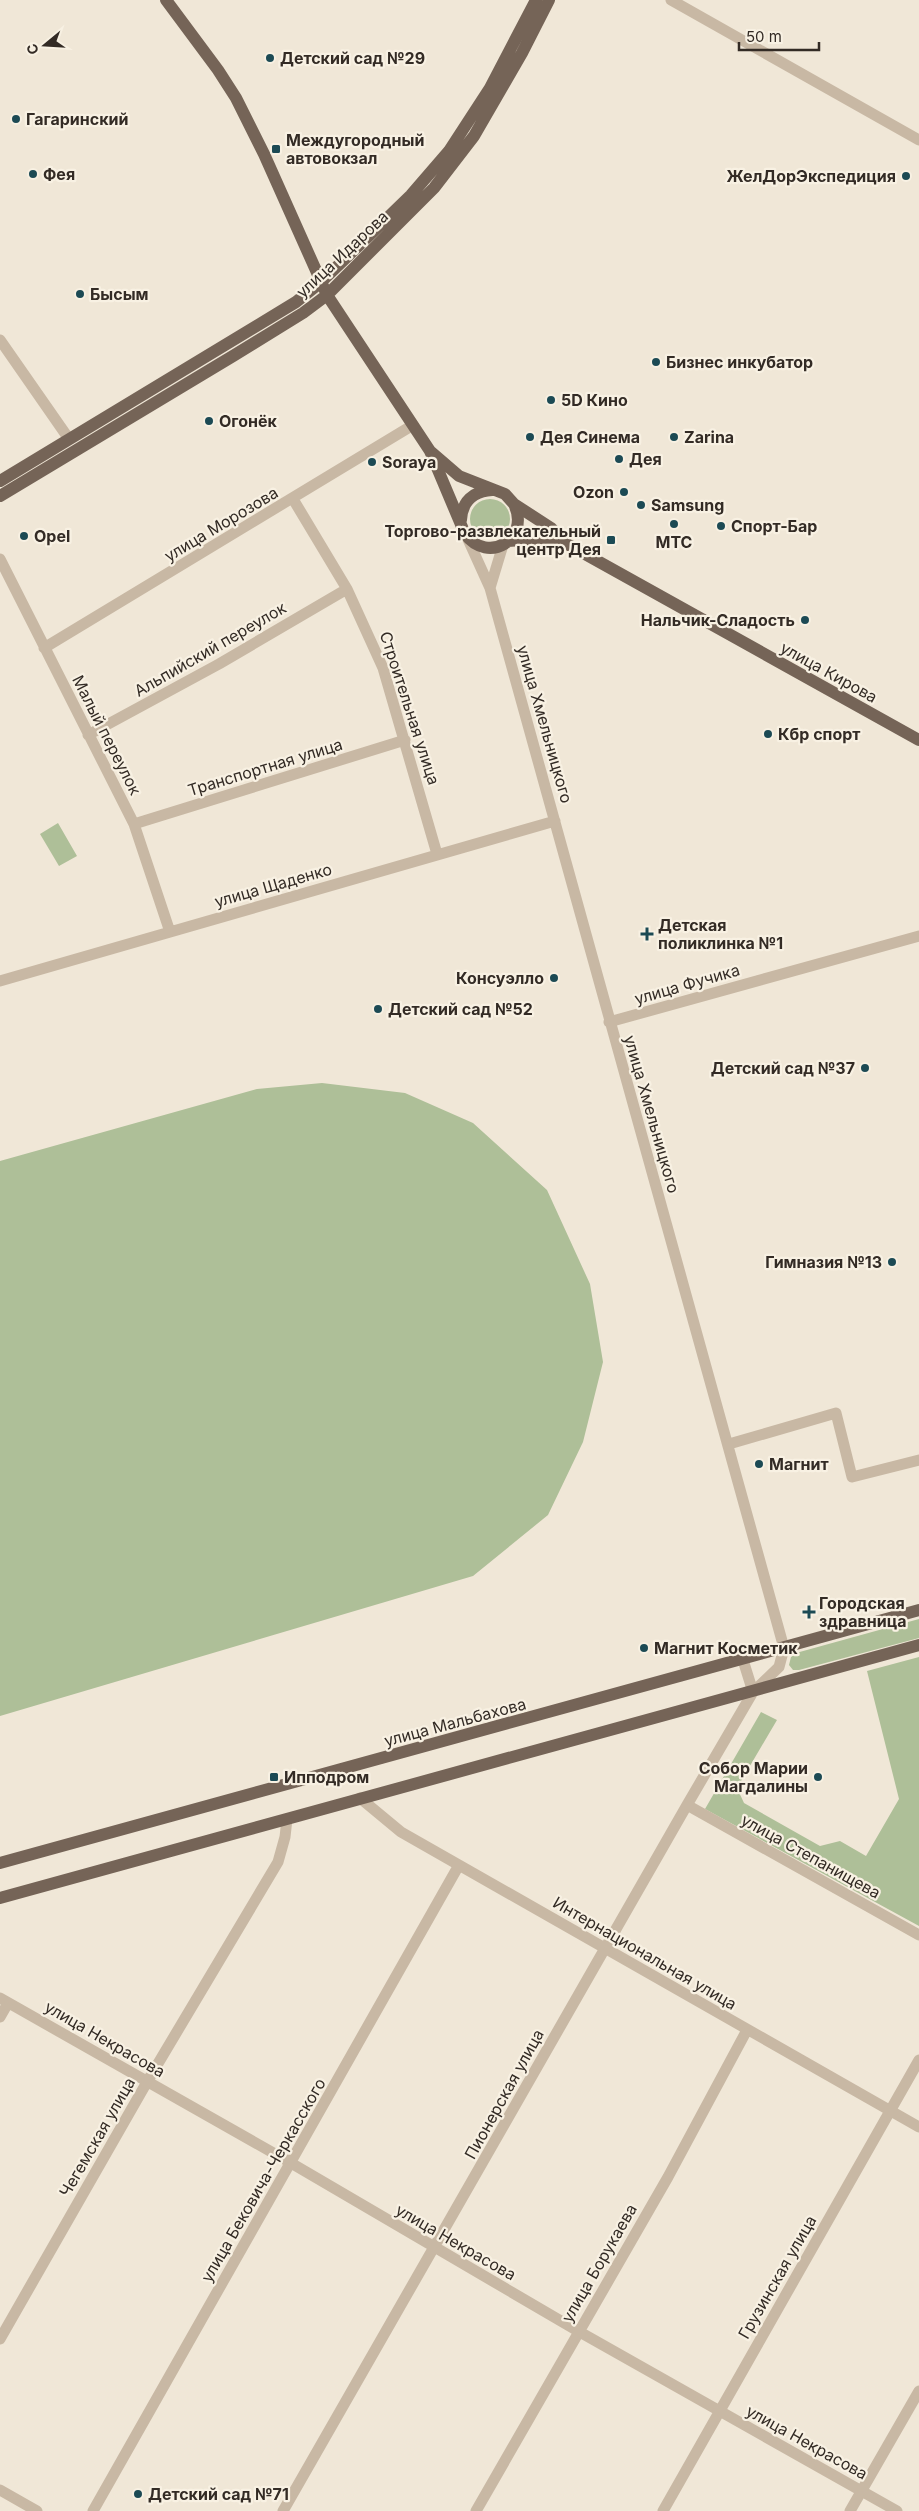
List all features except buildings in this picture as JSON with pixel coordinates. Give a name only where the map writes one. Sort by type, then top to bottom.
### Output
[{"type":"main road","points":[[166,0],[218,70],[236,98],[264,154],[327,295],[430,451],[437,471],[461,520],[465,534],[469,539],[482,547],[496,547],[506,543],[537,539],[567,544]]},
{"type":"main road","name":"улица Идарова","points":[[0,482],[296,302],[321,282],[411,195],[449,151],[490,88],[536,0]]},
{"type":"main road","name":"улица Идарова","points":[[0,496],[303,313],[327,295],[434,188],[474,136],[522,53],[549,0]]},
{"type":"main road","points":[[430,451],[460,476],[505,494],[514,504],[551,528],[567,544]]},
{"type":"main road","points":[[461,520],[464,507],[472,496],[492,490]]},
{"type":"main road","points":[[506,543],[518,524],[514,504]]},
{"type":"main road","name":"улица Кирова","points":[[567,544],[919,740]]},
{"type":"main road","name":"улица Мальбахова","points":[[0,1863],[919,1610]]},
{"type":"main road","points":[[0,1898],[919,1645]]},
{"type":"street","points":[[671,0],[919,140]]},
{"type":"street","points":[[0,340],[69,439]]},
{"type":"street","name":"улица Морозова","points":[[44,648],[413,425]]},
{"type":"street","name":"Строительная улица","points":[[293,499],[347,589],[383,668],[437,854]]},
{"type":"street","name":"улица Хмельницкого","points":[[465,534],[490,588],[609,1022],[729,1444],[784,1648]]},
{"type":"street","points":[[490,588],[506,543]]},
{"type":"street","name":"Малый переулок","points":[[0,559],[134,824],[170,932]]},
{"type":"street","name":"Альпийский переулок","points":[[88,735],[218,664],[347,589]]},
{"type":"street","name":"Транспортная улица","points":[[134,824],[405,740]]},
{"type":"street","name":"улица Щаденко","points":[[0,981],[555,821]]},
{"type":"street","name":"улица Фучика","points":[[609,1022],[919,936]]},
{"type":"street","points":[[729,1444],[836,1414],[852,1476],[919,1460]]},
{"type":"street","points":[[784,1648],[779,1667],[792,1681]]},
{"type":"street","points":[[743,1660],[753,1692]]},
{"type":"street","name":"Пионерская улица","points":[[283,2511],[753,1692],[779,1667]]},
{"type":"street","name":"Интернациональная улица","points":[[360,1798],[401,1832],[919,2127]]},
{"type":"street","name":"улица Степанищева","points":[[687,1805],[919,1935]]},
{"type":"street","name":"Чегемская улица","points":[[0,2339],[146,2082],[278,1862],[285,1837],[287,1819]]},
{"type":"street","name":"улица Бековича-Черкасского","points":[[92,2511],[460,1865]]},
{"type":"street","points":[[0,2018],[4,2000]]},
{"type":"street","name":"улица Некрасова","points":[[4,2000],[578,2331],[897,2511]]},
{"type":"street","name":"улица Борукаева","points":[[476,2511],[668,2177],[747,2030]]},
{"type":"street","name":"Грузинская улица","points":[[663,2511],[884,2125],[890,2110],[919,2060]]},
{"type":"street","points":[[850,2511],[919,2391]]},
{"type":"street","points":[[0,2490],[37,2511]]},
{"type":"green space","points":[[494,499],[501,502],[507,508],[510,519],[509,527],[501,536],[494,539],[486,539],[479,536],[471,527],[470,515],[473,508],[482,500]]},
{"type":"green space","points":[[58,823],[77,856],[59,866],[40,834]]},
{"type":"green space","points":[[322,1083],[405,1093],[473,1123],[547,1190],[590,1284],[603,1362],[583,1442],[548,1515],[473,1576],[0,1716],[0,1161],[257,1089]]},
{"type":"green space","points":[[919,1619],[919,1638],[799,1670],[793,1670],[789,1665],[791,1657],[796,1653]]},
{"type":"green space","points":[[919,1657],[919,1926],[705,1809],[761,1712],[777,1720],[737,1788],[744,1803],[820,1846],[840,1841],[866,1856],[899,1799],[867,1671]]},
{"type":"place","name":"Детский сад №29","points":[[270,58]]},
{"type":"place","name":"Гагаринский","points":[[16,119]]},
{"type":"place","name":"Междугородный автовокзал","points":[[276,149]]},
{"type":"place","name":"Фея","points":[[33,174]]},
{"type":"place","name":"ЖелДорЭкспедиция","points":[[906,176]]},
{"type":"place","name":"Бысым","points":[[80,294]]},
{"type":"place","name":"Бизнес инкубатор","points":[[656,362]]},
{"type":"place","name":"5D Кино","points":[[551,400]]},
{"type":"place","name":"Огонёк","points":[[209,421]]},
{"type":"place","name":"Дея Синема","points":[[530,437]]},
{"type":"place","name":"Zarina","points":[[674,437]]},
{"type":"place","name":"Дея","points":[[619,459]]},
{"type":"place","name":"Soraya","points":[[372,462]]},
{"type":"place","name":"Ozon","points":[[624,492]]},
{"type":"place","name":"Samsung","points":[[641,505]]},
{"type":"place","name":"МТС","points":[[674,524]]},
{"type":"place","name":"Спорт-Бар","points":[[721,526]]},
{"type":"place","name":"Opel","points":[[24,536]]},
{"type":"place","name":"Торгово-развлекательный центр Дея","points":[[611,540]]},
{"type":"place","name":"Нальчик-Сладость","points":[[805,620]]},
{"type":"place","name":"Кбр спорт","points":[[768,734]]},
{"type":"place","name":"Детская поликлинка №1","points":[[647,934]]},
{"type":"place","name":"Консуэлло","points":[[554,978]]},
{"type":"place","name":"Детский сад №52","points":[[378,1009]]},
{"type":"place","name":"Детский сад №37","points":[[865,1068]]},
{"type":"place","name":"Гимназия №13","points":[[892,1262]]},
{"type":"place","name":"Магнит","points":[[759,1464]]},
{"type":"place","name":"Городская здравница","points":[[809,1612]]},
{"type":"place","name":"Магнит Косметик","points":[[644,1648]]},
{"type":"place","name":"Ипподром","points":[[274,1777]]},
{"type":"place","name":"Собор Марии Магдалины","points":[[818,1777]]},
{"type":"place","name":"Детский сад №71","points":[[138,2494]]}]
